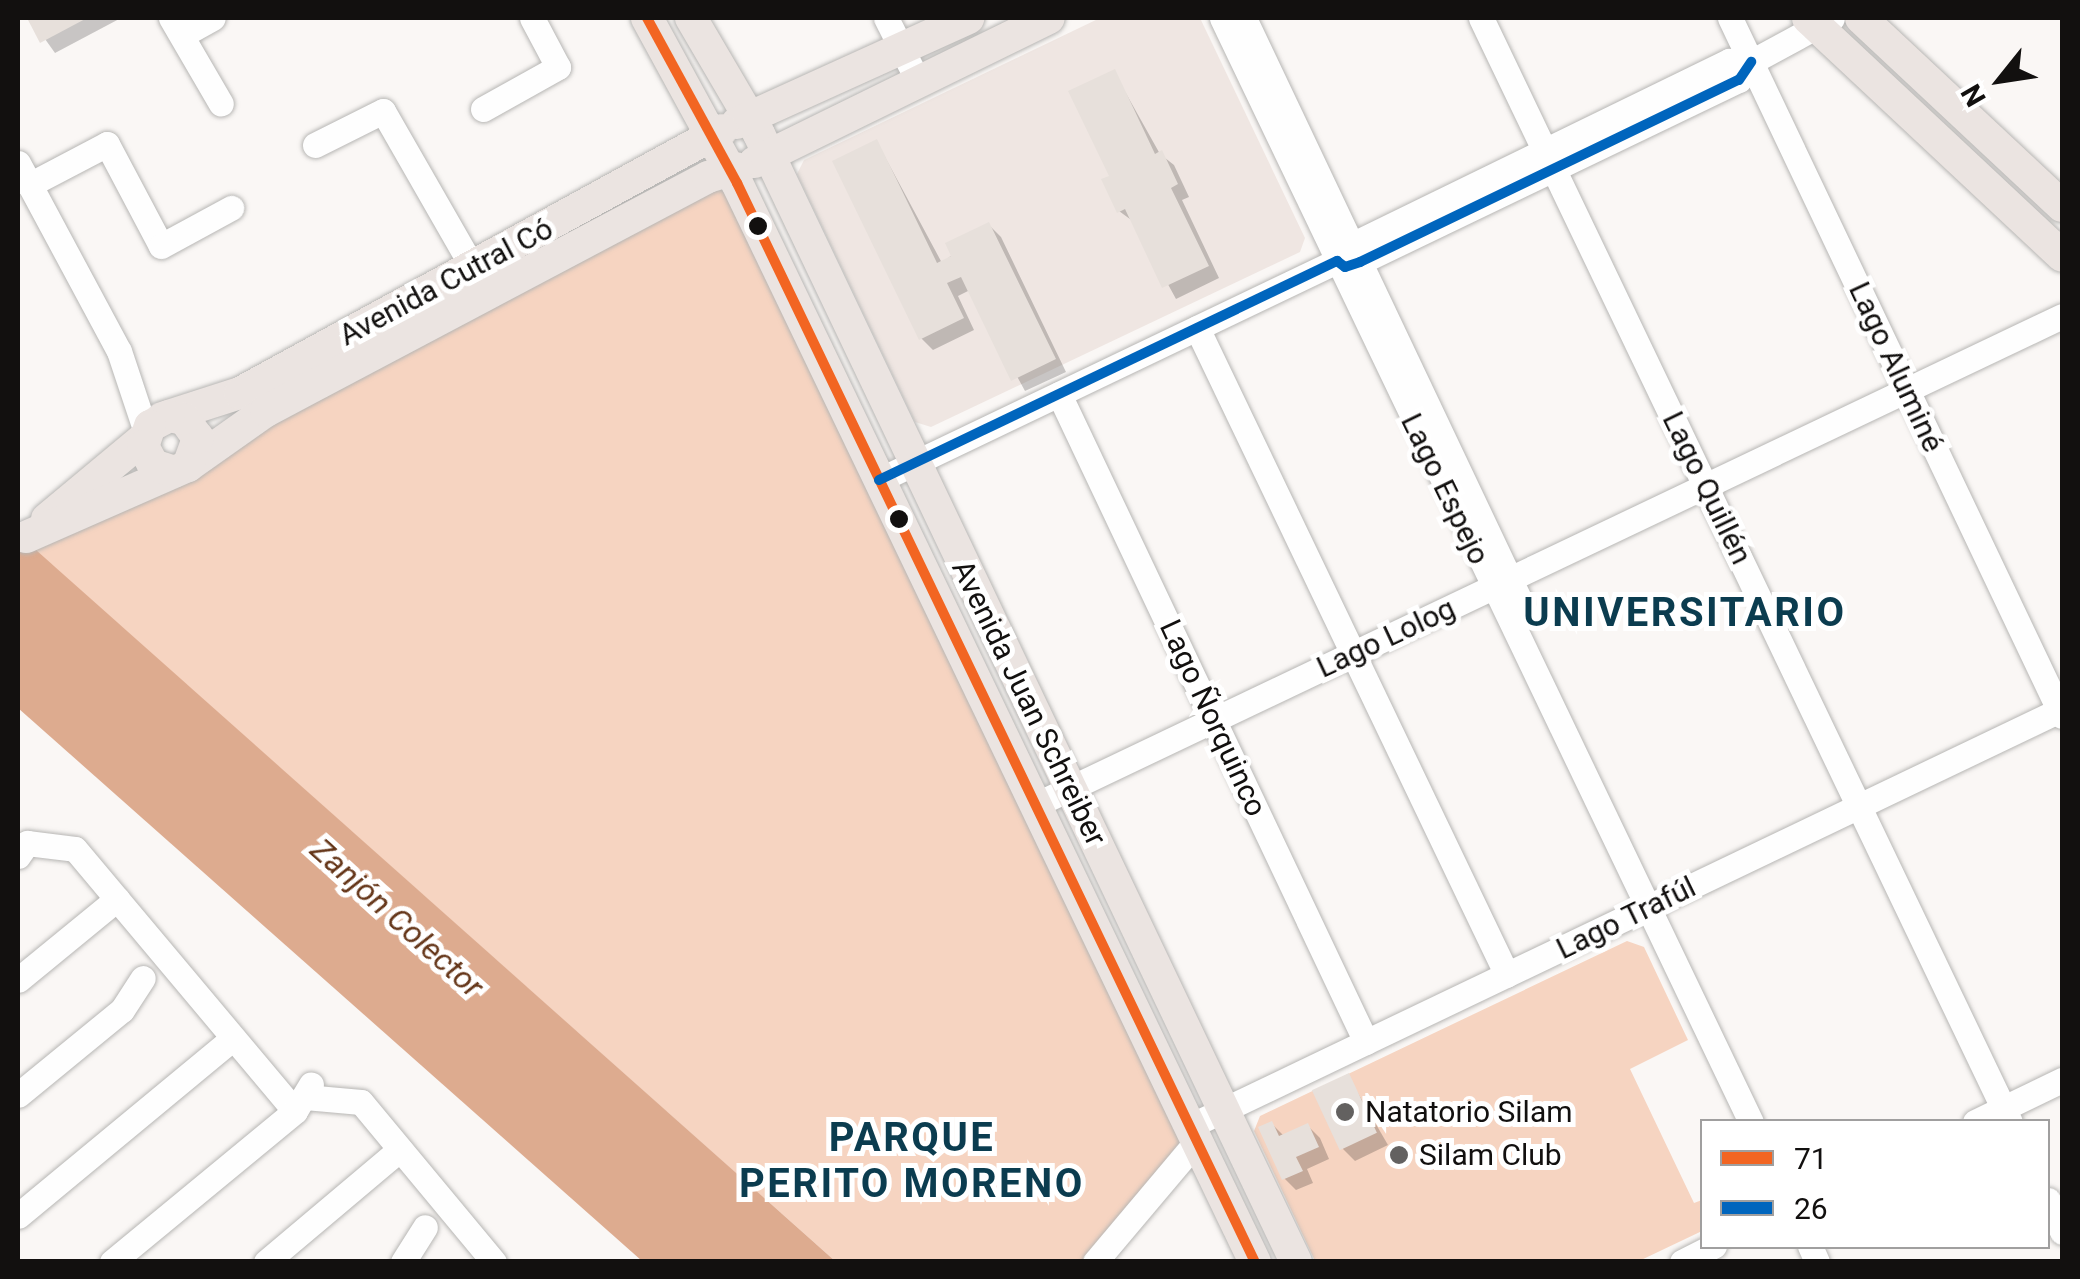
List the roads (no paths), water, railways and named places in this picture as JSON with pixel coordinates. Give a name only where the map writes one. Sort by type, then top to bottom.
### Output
[{"type":"main road","name":"Avenida Juan Schreiber","points":[[647,18],[738,145],[914,463],[1296,1262]]},
{"type":"main road","name":"Avenida Juan Schreiber","points":[[691,18],[738,145],[880,480],[1255,1262]]},
{"type":"main road","name":"Avenida Cutral Có","points":[[22,541],[162,424],[240,393],[480,281],[738,145],[902,49],[968,18]]},
{"type":"main road","name":"Avenida Cutral Có","points":[[738,145],[918,81],[1050,18]]},
{"type":"main road","points":[[1869,20],[2062,206]]},
{"type":"main road","points":[[1820,21],[2062,256]]},
{"type":"main road","name":"Avenida Cutral Có","points":[[22,541],[181,469],[266,411],[480,281]]},
{"type":"main road","points":[[162,424],[198,446],[181,469],[148,460],[162,424]]},
{"type":"street","points":[[213,18],[176,26],[220,104]]},
{"type":"street","points":[[483,109],[558,67],[532,18]]},
{"type":"street","points":[[886,18],[918,81]]},
{"type":"street","name":"Lago Espejo","points":[[1222,18],[1349,255]]},
{"type":"street","name":"Lago Espejo","points":[[1244,18],[1502,583],[1656,904],[1765,1119]]},
{"type":"street","name":"Lago Quillén","points":[[1481,18],[2006,1115]]},
{"type":"street","name":"Lago Aluminé","points":[[1730,18],[2062,711]]},
{"type":"street","points":[[880,480],[1549,159],[1738,80],[1751,62],[1820,21]]},
{"type":"street","points":[[315,145],[383,111],[480,281]]},
{"type":"street","points":[[162,424],[150,396],[118,351],[23,174],[107,144],[162,246],[231,208]]},
{"type":"street","name":"Lago Lolog","points":[[1035,804],[2062,316]]},
{"type":"street","points":[[1197,328],[1507,975]]},
{"type":"street","name":"Lago Ñorquinco","points":[[1060,394],[1366,1042]]},
{"type":"street","name":"Lago Trafúl","points":[[1194,1134],[1224,1110],[2062,711]]},
{"type":"street","points":[[22,850],[75,849],[234,1038],[304,1098],[361,1102],[494,1262]]},
{"type":"street","points":[[18,980],[116,899]]},
{"type":"street","name":"Lago Espejo","points":[[1656,904],[1750,1119]]},
{"type":"street","points":[[18,1096],[122,1010],[143,978]]},
{"type":"street","points":[[18,1216],[234,1038]]},
{"type":"street","points":[[2006,1115],[2062,1080]]},
{"type":"street","points":[[112,1262],[304,1098]]},
{"type":"street","points":[[1095,1262],[1194,1134]]},
{"type":"street","points":[[266,1262],[400,1149]]},
{"type":"street","points":[[2050,1205],[2062,1232]]},
{"type":"street","points":[[403,1262],[424,1227]]},
{"type":"street","points":[[1682,1262],[1708,1249]]},
{"type":"water","name":"Zanjón Colector","points":[[18,534],[835,1261],[642,1261],[18,708]]},
{"type":"place","name":"Natatorio Silam","points":[[1345,1112]]},
{"type":"place","name":"Silam Club","points":[[1399,1155]]},
{"type":"district","name":"UNIVERSITARIO","points":[[1685,613]]},
{"type":"district","name":"PARQUE PERITO MORENO","points":[[912,1161]]}]
